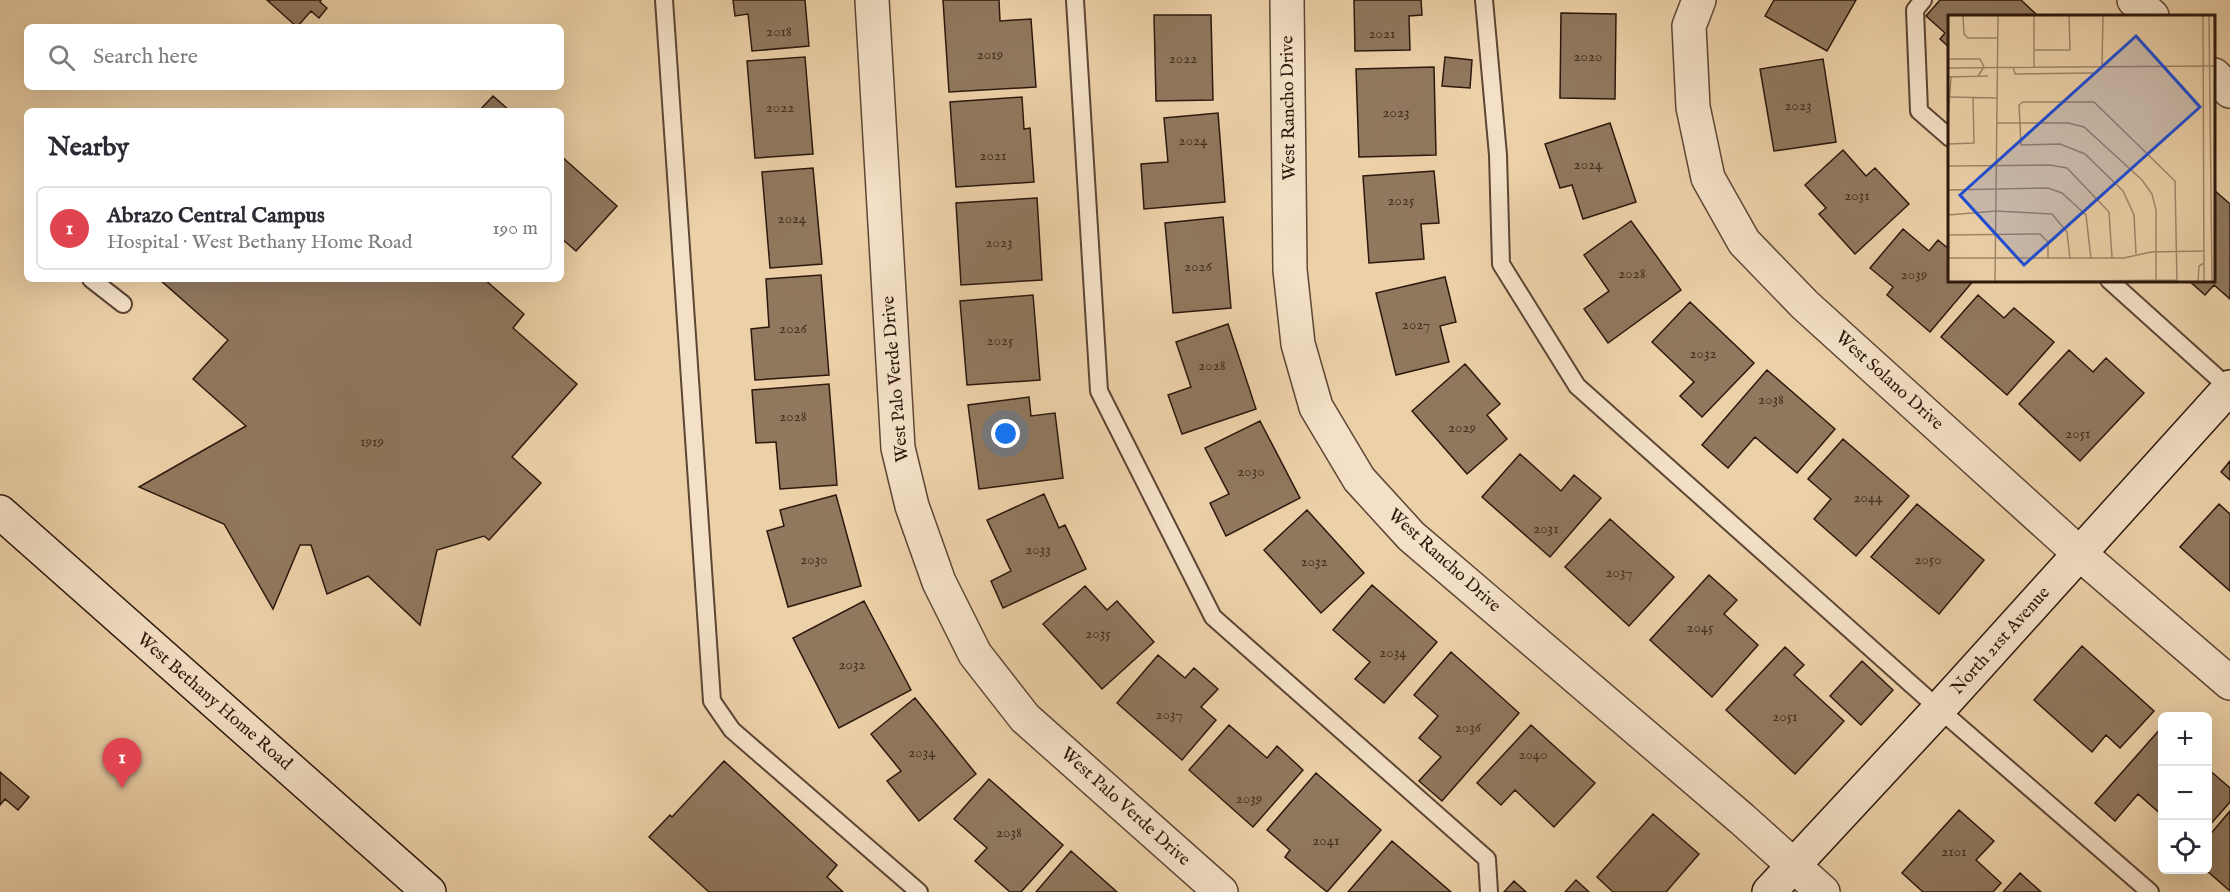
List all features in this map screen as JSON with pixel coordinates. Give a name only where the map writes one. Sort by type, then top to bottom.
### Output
[{"type":"street","name":"West Palo Verde Drive","points":[[872,0],[898,448],[912,506],[939,582],[975,654],[1025,718],[1221,892]]},
{"type":"street","name":"West Rancho Drive","points":[[1287,0],[1290,270],[1298,344],[1316,407],[1359,479],[1411,536],[1823,892]]},
{"type":"street","name":"West Solano Drive","points":[[1699,0],[1689,26],[1693,107],[1708,178],[1744,242],[1805,305],[2080,554],[2230,683]]},
{"type":"street","points":[[2134,0],[2151,15]]},
{"type":"street","points":[[2215,76],[2230,91]]},
{"type":"street","name":"North 21st Avenue","points":[[1769,892],[1939,709],[2230,388]]},
{"type":"street","name":"West Bethany Home Road","points":[[0,512],[429,892]]},
{"type":"lane","points":[[664,0],[712,701],[732,730],[919,892]]},
{"type":"lane","points":[[1075,0],[1100,392],[1213,617],[1487,859],[1489,892]]},
{"type":"lane","points":[[1484,0],[1498,155],[1501,264],[1576,386],[1939,709],[2150,892]]},
{"type":"lane","points":[[1923,0],[1915,10],[1918,111],[1948,136]]},
{"type":"lane","points":[[95,282],[123,304]]},
{"type":"lane","points":[[2111,282],[2230,388]]},
{"type":"building","points":[[267,0],[321,0],[320,2],[327,8],[319,18],[311,11],[300,24],[294,24]]},
{"type":"building","points":[[733,0],[805,0],[809,46],[752,51],[748,14],[735,16]]},
{"type":"building","points":[[943,0],[999,0],[1000,21],[1031,19],[1036,87],[949,92]]},
{"type":"building","points":[[1354,0],[1421,0],[1422,15],[1409,16],[1410,50],[1355,51]]},
{"type":"building","points":[[1774,0],[1856,0],[1827,51],[1765,16]]},
{"type":"building","points":[[1940,0],[2021,0],[2037,15],[1948,15],[1948,46],[1940,39],[1945,33],[1926,16]]},
{"type":"building","points":[[1561,13],[1616,14],[1615,99],[1560,98]]},
{"type":"building","points":[[1154,15],[1211,15],[1213,100],[1156,101]]},
{"type":"building","points":[[805,57],[813,154],[755,158],[747,61]]},
{"type":"building","points":[[1445,57],[1472,60],[1470,88],[1442,86]]},
{"type":"building","points":[[1823,59],[1836,142],[1774,151],[1760,69]]},
{"type":"building","points":[[1434,67],[1436,155],[1359,157],[1356,69]]},
{"type":"building","points":[[493,96],[507,108],[482,108]]},
{"type":"building","points":[[1022,97],[1024,129],[1030,128],[1034,182],[956,187],[950,102]]},
{"type":"building","points":[[1218,113],[1225,202],[1144,209],[1141,164],[1168,162],[1164,118]]},
{"type":"building","points":[[1610,123],[1636,202],[1583,219],[1572,185],[1560,188],[1545,144]]},
{"type":"building","points":[[1843,150],[1866,176],[1875,168],[1909,204],[1855,254],[1819,214],[1826,208],[1805,185]]},
{"type":"building","points":[[564,159],[617,206],[576,251],[564,241]]},
{"type":"building","points":[[813,168],[822,264],[770,268],[762,172]]},
{"type":"building","points":[[1434,171],[1439,223],[1421,224],[1424,259],[1369,263],[1363,176]]},
{"type":"building","points":[[2215,191],[2230,204],[2230,299],[2214,285],[2205,295],[2190,282],[2215,282]]},
{"type":"building","points":[[1037,198],[1042,280],[961,285],[956,203]]},
{"type":"building","points":[[1223,217],[1231,308],[1173,313],[1165,223]]},
{"type":"building","points":[[1631,221],[1681,290],[1608,343],[1584,309],[1609,291],[1584,255]]},
{"type":"building","points":[[1903,229],[1929,251],[1938,240],[1948,248],[1948,282],[1972,282],[1930,332],[1887,295],[1893,287],[1870,268]]},
{"type":"building","points":[[821,275],[829,375],[755,380],[751,329],[769,327],[766,279]]},
{"type":"building","points":[[1445,277],[1456,322],[1440,326],[1449,362],[1396,375],[1376,293]]},
{"type":"building","points":[[162,282],[487,282],[524,314],[513,328],[577,384],[512,457],[541,483],[489,540],[484,536],[437,550],[420,625],[368,576],[327,594],[311,545],[300,545],[273,609],[224,524],[139,487],[246,426],[193,379],[228,340]]},
{"type":"building","points":[[1033,295],[1040,380],[967,385],[960,301]]},
{"type":"building","points":[[1978,295],[2004,318],[2014,308],[2054,342],[2007,395],[1941,337]]},
{"type":"building","points":[[1690,302],[1754,363],[1702,417],[1680,396],[1694,382],[1652,342]]},
{"type":"building","points":[[1228,324],[1256,409],[1182,434],[1168,395],[1191,387],[1176,342]]},
{"type":"building","points":[[2069,350],[2093,372],[2106,358],[2144,393],[2080,461],[2019,404]]},
{"type":"building","points":[[1465,364],[1500,404],[1487,415],[1507,439],[1467,474],[1412,411]]},
{"type":"building","points":[[1767,370],[1835,429],[1797,473],[1755,437],[1728,468],[1702,445]]},
{"type":"building","points":[[829,384],[837,485],[780,489],[776,442],[756,443],[752,390]]},
{"type":"building","points":[[1029,397],[1031,416],[1055,413],[1063,478],[979,489],[968,405]]},
{"type":"building","points":[[1260,421],[1300,498],[1226,536],[1210,503],[1229,494],[1205,448]]},
{"type":"building","points":[[1843,439],[1909,496],[1856,556],[1814,519],[1831,499],[1808,479]]},
{"type":"building","points":[[1520,454],[1561,491],[1574,475],[1601,498],[1550,557],[1482,497]]},
{"type":"building","points":[[2230,461],[2230,480],[2221,472]]},
{"type":"building","points":[[1044,494],[1059,528],[1065,525],[1086,569],[1003,608],[991,581],[1011,571],[987,520]]},
{"type":"building","points":[[836,495],[861,586],[788,607],[767,531],[784,526],[780,510]]},
{"type":"building","points":[[1917,504],[1984,560],[1939,614],[1871,557]]},
{"type":"building","points":[[2219,504],[2230,514],[2230,591],[2180,547]]},
{"type":"building","points":[[1307,510],[1364,573],[1321,613],[1264,550]]},
{"type":"building","points":[[1610,519],[1674,577],[1629,626],[1565,567]]},
{"type":"building","points":[[1709,575],[1737,600],[1724,614],[1758,645],[1712,697],[1650,640]]},
{"type":"building","points":[[1372,585],[1437,642],[1384,703],[1355,679],[1370,662],[1333,630]]},
{"type":"building","points":[[1085,586],[1107,610],[1117,601],[1154,642],[1102,689],[1043,624]]},
{"type":"building","points":[[864,601],[911,690],[839,728],[793,638]]},
{"type":"building","points":[[2082,646],[2154,711],[2120,748],[2106,735],[2092,752],[2034,700]]},
{"type":"building","points":[[1785,647],[1804,665],[1794,675],[1844,721],[1795,774],[1726,710]]},
{"type":"building","points":[[1451,652],[1519,713],[1442,801],[1419,781],[1441,757],[1419,738],[1438,716],[1414,695]]},
{"type":"building","points":[[1158,655],[1185,678],[1194,668],[1218,689],[1201,707],[1216,720],[1182,760],[1117,703]]},
{"type":"building","points":[[1862,661],[1893,690],[1861,725],[1830,696]]},
{"type":"building","points":[[915,698],[976,774],[919,821],[887,781],[901,771],[871,734]]},
{"type":"building","points":[[1229,725],[1267,758],[1277,746],[1303,770],[1253,827],[1189,770]]},
{"type":"building","points":[[1531,725],[1595,783],[1554,827],[1515,790],[1501,805],[1477,783]]},
{"type":"building","points":[[2158,731],[2158,812],[2138,794],[2115,821],[2095,803]]},
{"type":"building","points":[[724,761],[837,865],[827,877],[843,892],[709,892],[649,837],[670,815],[672,817]]},
{"type":"building","points":[[0,772],[29,797],[18,810],[5,799],[0,805]]},
{"type":"building","points":[[2212,772],[2230,788],[2230,802],[2212,822]]},
{"type":"building","points":[[1316,773],[1381,830],[1327,892],[1285,857],[1290,850],[1267,830]]},
{"type":"building","points":[[989,779],[1063,845],[1021,892],[1010,892],[975,861],[987,848],[954,819]]},
{"type":"building","points":[[1959,810],[1994,841],[1976,860],[2001,883],[1993,892],[1923,892],[1902,873]]},
{"type":"building","points":[[2230,811],[2230,891],[2211,874],[2212,832]]},
{"type":"building","points":[[1653,814],[1699,854],[1666,892],[1613,892],[1597,877]]},
{"type":"building","points":[[1392,841],[1451,892],[1348,892]]},
{"type":"building","points":[[1071,851],[1117,892],[1036,892]]},
{"type":"building","points":[[2020,873],[2041,892],[2003,892]]},
{"type":"building","points":[[1576,880],[1589,892],[1565,892]]},
{"type":"building","points":[[1514,881],[1526,892],[1504,892]]},
{"type":"place","name":"Abrazo Central Campus","points":[[122,788]]}]
